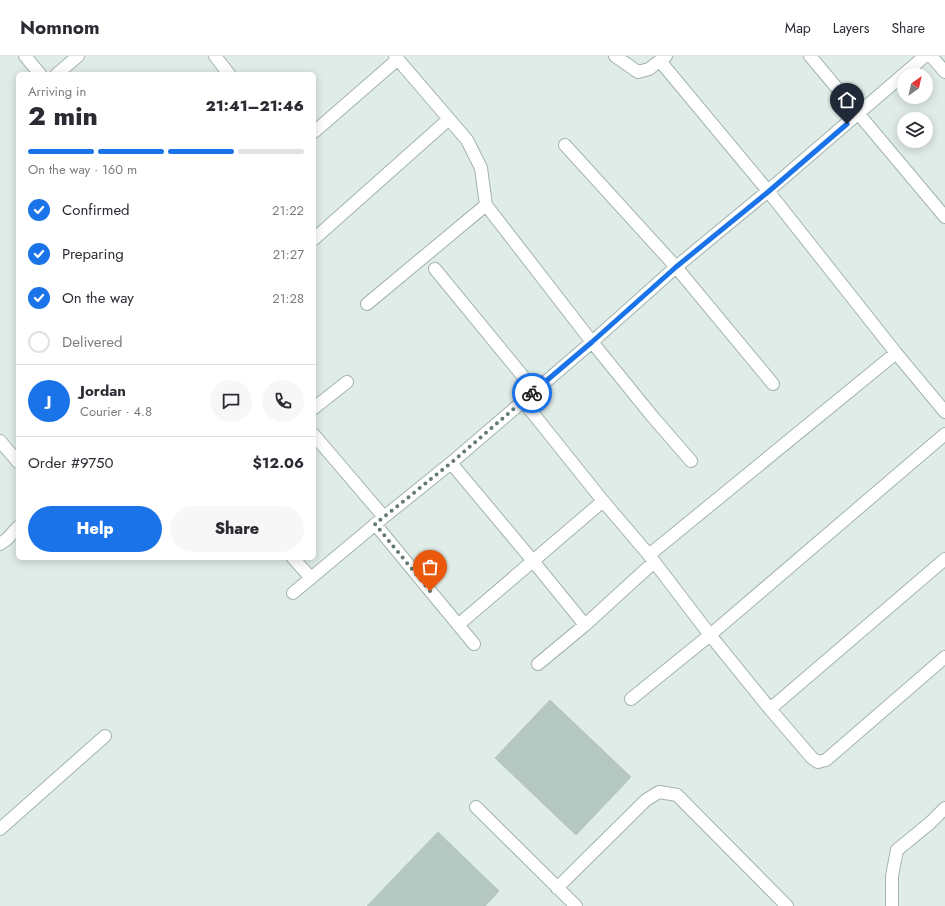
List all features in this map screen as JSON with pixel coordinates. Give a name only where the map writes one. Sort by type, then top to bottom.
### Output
[{"type":"street","points":[[25,56],[38,72]]},
{"type":"street","points":[[59,72],[78,56]]},
{"type":"street","points":[[215,56],[227,72]]},
{"type":"street","points":[[615,56],[638,72],[649,69],[663,59],[945,412]]},
{"type":"street","points":[[810,56],[945,217]]},
{"type":"street","points":[[294,593],[379,520],[451,463],[592,342],[676,267],[768,192],[925,56]]},
{"type":"street","points":[[931,56],[945,72]]},
{"type":"street","points":[[316,130],[396,57],[467,140],[482,168],[486,205],[592,342],[652,416],[691,461]]},
{"type":"street","points":[[316,237],[449,119]]},
{"type":"street","points":[[565,145],[676,267],[773,384]]},
{"type":"street","points":[[367,304],[486,205]]},
{"type":"street","points":[[435,269],[535,390]]},
{"type":"street","points":[[538,664],[585,626],[652,559],[896,352]]},
{"type":"street","points":[[316,406],[347,382]]},
{"type":"street","points":[[523,400],[603,501],[652,559],[710,635],[770,709],[812,758],[818,762],[826,760],[945,657]]},
{"type":"street","points":[[631,700],[710,635],[945,434]]},
{"type":"street","points":[[316,438],[474,644]]},
{"type":"street","points":[[0,441],[16,460]]},
{"type":"street","points":[[451,463],[585,626]]},
{"type":"street","points":[[458,625],[603,501]]},
{"type":"street","points":[[0,544],[16,529]]},
{"type":"street","points":[[770,709],[945,559]]},
{"type":"street","points":[[295,560],[311,578]]},
{"type":"street","points":[[0,829],[105,736]]},
{"type":"street","points":[[557,888],[646,800],[659,792],[677,795],[787,906]]},
{"type":"street","points":[[476,807],[576,906]]},
{"type":"street","points":[[892,906],[892,876],[897,850],[930,823],[945,808]]},
{"type":"building","points":[[550,700],[631,777],[576,835],[495,758]]},
{"type":"building","points":[[438,832],[499,891],[485,906],[367,906]]},
{"type":"way so far","points":[[430,591],[375,524],[451,463],[532,393]]},
{"type":"route","points":[[532,393],[676,267],[768,192],[847,124]]}]
